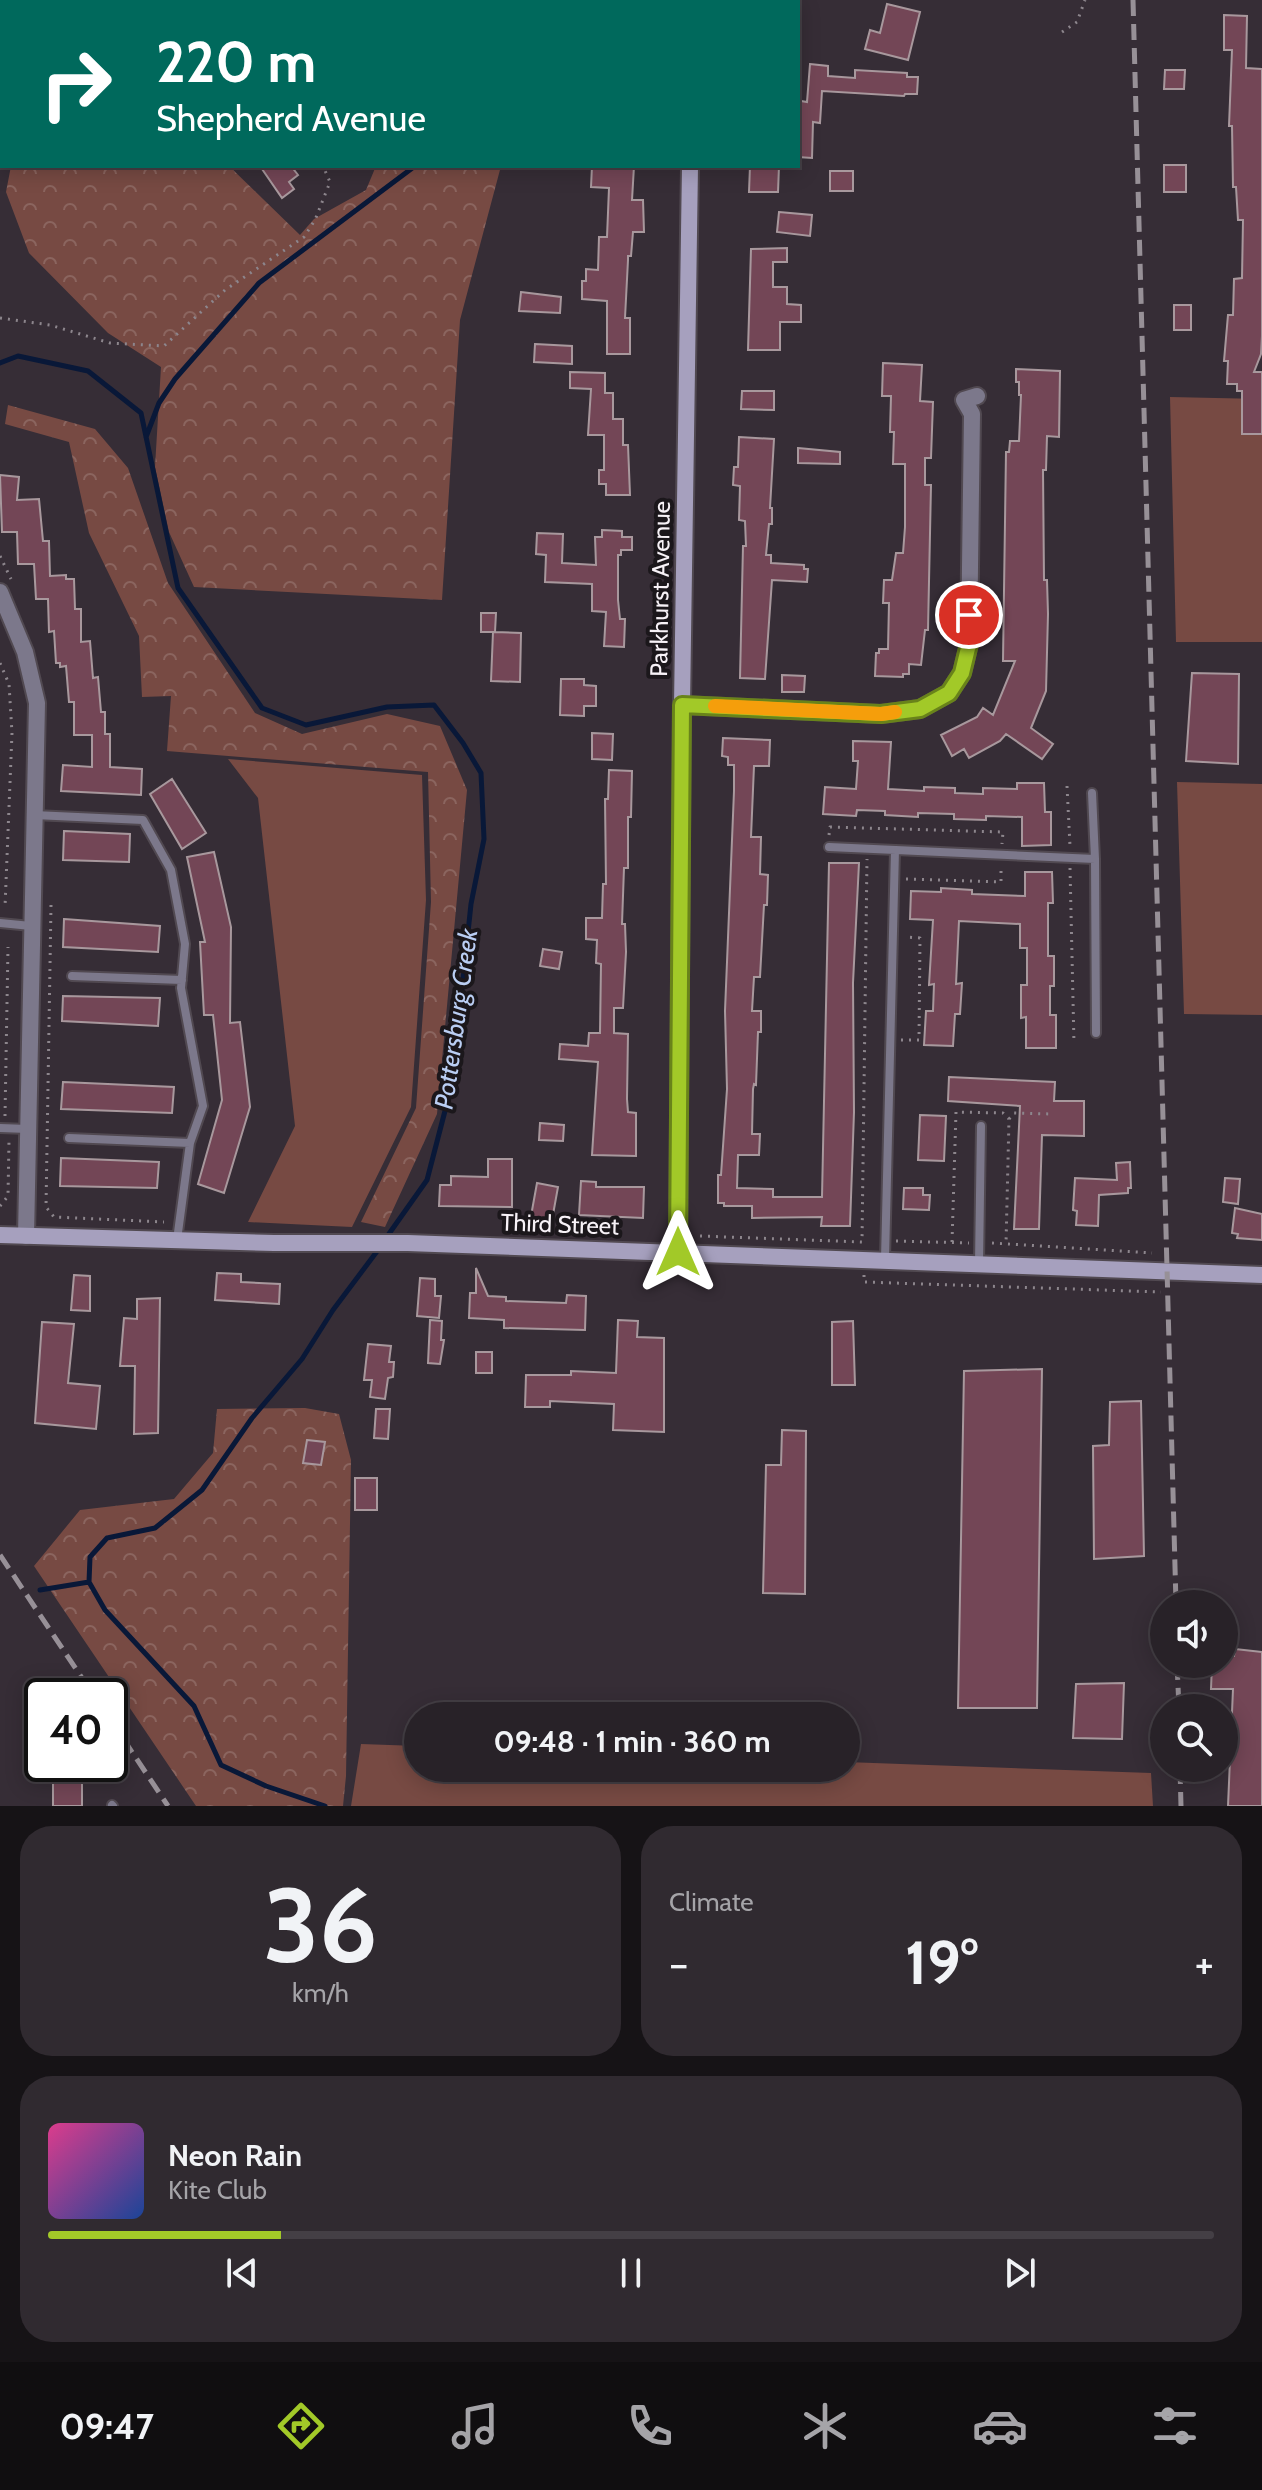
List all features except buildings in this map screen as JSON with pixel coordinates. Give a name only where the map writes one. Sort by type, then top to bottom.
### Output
[{"type":"street","name":"Parkhurst Avenue","points":[[678,1252],[690,168]]},
{"type":"street","points":[[682,705],[881,714],[920,709],[949,693],[962,673],[969,644],[972,414],[964,400],[977,396]]},
{"type":"street","points":[[0,592],[25,652],[37,703],[26,1236]]},
{"type":"street","name":"Third Street","points":[[0,1235],[408,1243],[1262,1275]]},
{"type":"lane","points":[[1092,793],[1096,1033]]},
{"type":"lane","points":[[33,815],[143,820],[171,870],[185,944],[181,988],[203,1106],[190,1143],[177,1240]]},
{"type":"lane","points":[[829,847],[1095,859]]},
{"type":"lane","points":[[885,1259],[895,850]]},
{"type":"lane","points":[[0,923],[31,926]]},
{"type":"lane","points":[[72,976],[182,980]]},
{"type":"lane","points":[[979,1263],[981,1126]]},
{"type":"lane","points":[[0,1128],[28,1129]]},
{"type":"lane","points":[[69,1138],[190,1143]]},
{"type":"path","points":[[1062,32],[1077,22],[1085,0]]},
{"type":"path","points":[[0,318],[50,325],[110,343],[164,346],[225,290],[304,237],[315,220],[330,182],[324,168]]},
{"type":"path","points":[[0,663],[9,684],[12,733],[5,907]]},
{"type":"path","points":[[1067,786],[1074,1044]]},
{"type":"path","points":[[868,827],[864,1282],[1161,1292]]},
{"type":"path","points":[[905,879],[1001,882],[1001,866]]},
{"type":"path","points":[[1057,868],[1071,868]]},
{"type":"path","points":[[51,894],[46,1207],[54,1217],[164,1222]]},
{"type":"path","points":[[901,1040],[919,1040],[920,938],[905,938],[905,923]]},
{"type":"path","points":[[5,1116],[8,947]]},
{"type":"path","points":[[1009,1119],[1014,1113],[1051,1114]]},
{"type":"path","points":[[0,1206],[8,1196],[10,1137]]},
{"type":"path","points":[[700,1236],[979,1243],[1160,1254]]},
{"type":"green space","points":[[11,168],[231,168],[300,235],[314,219],[366,190],[375,168],[500,168],[460,320],[442,600],[194,587],[169,532],[155,467],[161,367],[108,333],[29,253],[6,192]]},
{"type":"green space","points":[[1170,397],[1262,399],[1262,642],[1176,642]]},
{"type":"green space","points":[[8,405],[95,429],[128,468],[168,583],[255,713],[302,734],[387,714],[440,726],[467,790],[437,1114],[385,1227],[361,1222],[416,1108],[431,902],[428,772],[167,751],[171,696],[142,697],[139,636],[89,533],[69,442],[5,424]]},
{"type":"green space","points":[[228,759],[422,775],[426,900],[411,1107],[352,1227],[248,1222],[295,1126],[258,798]]},
{"type":"green space","points":[[1177,782],[1262,784],[1262,1015],[1184,1014]]},
{"type":"green space","points":[[305,1408],[339,1414],[351,1460],[343,1806],[196,1806],[128,1705],[128,1678],[110,1678],[34,1566],[80,1510],[174,1499],[213,1453],[217,1409]]},
{"type":"green space","points":[[361,1744],[404,1746],[404,1782],[860,1782],[860,1763],[1150,1773],[1153,1806],[351,1806]]},
{"type":"waterway","name":"Pottersburg Creek","points":[[146,437],[159,403],[175,379],[259,283],[412,168]]},
{"type":"waterway","name":"Pottersburg Creek","points":[[0,363],[18,356],[88,371],[141,413],[178,588],[262,708],[306,725],[387,707],[434,705],[481,773],[484,839],[471,904],[452,1084],[427,1180],[386,1238]]},
{"type":"waterway","name":"Pottersburg Creek","points":[[325,1806],[266,1786],[221,1765],[194,1706],[105,1610],[89,1582],[90,1557],[107,1538],[155,1528],[202,1490],[252,1418],[302,1359],[333,1310],[381,1246]]},
{"type":"waterway","points":[[40,1590],[89,1582]]},
{"type":"railway","points":[[1133,0],[1176,1590]]},
{"type":"railway","points":[[0,1555],[82,1678]]},
{"type":"railway","points":[[1178,1678],[1178,1694]]},
{"type":"railway","points":[[128,1746],[168,1806]]},
{"type":"railway","points":[[1180,1782],[1181,1806]]},
{"type":"slow traffic","points":[[715,706],[881,714],[895,712]]},
{"type":"route","points":[[678,1252],[682,705],[881,714],[920,709],[949,693],[962,673],[969,644],[969,615]]}]
